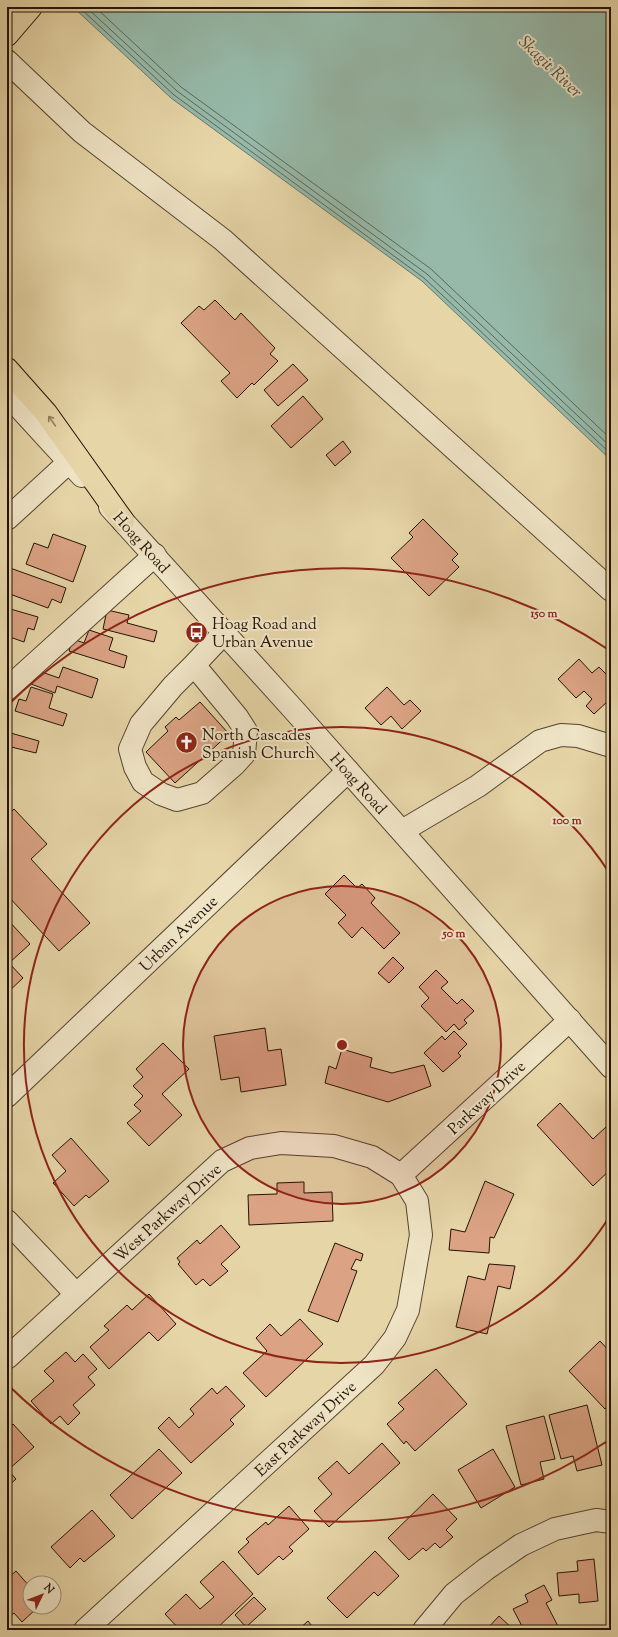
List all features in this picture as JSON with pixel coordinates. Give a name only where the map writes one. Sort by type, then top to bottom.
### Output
[{"type":"main road","points":[[7,35],[31,7]]},
{"type":"main road","points":[[7,369],[46,413],[123,521]]},
{"type":"street","points":[[7,61],[82,132],[223,240],[611,590]]},
{"type":"street","name":"Hoag Road","points":[[7,394],[155,555],[570,1020],[610,1062]]},
{"type":"street","points":[[7,519],[69,462]]},
{"type":"street","points":[[7,689],[155,555]]},
{"type":"street","points":[[194,665],[237,717],[246,731],[244,754],[234,765],[202,793],[177,800],[160,794],[144,782],[135,768],[130,749],[141,724],[173,686],[224,633]]},
{"type":"street","points":[[402,831],[478,786],[540,741],[562,735],[578,736],[611,746]]},
{"type":"street","name":"Urban Avenue","points":[[7,1096],[348,771]]},
{"type":"street","name":"Parkway Drive","points":[[401,1175],[570,1020]]},
{"type":"street","name":"West Parkway Drive","points":[[7,1358],[222,1161],[250,1148],[281,1142],[334,1146],[372,1157],[401,1175]]},
{"type":"street","name":"East Parkway Drive","points":[[85,1630],[374,1364],[395,1338],[408,1310],[421,1235],[417,1201],[401,1175]]},
{"type":"street","points":[[7,1221],[76,1294]]},
{"type":"street","points":[[424,1630],[454,1594],[486,1568],[521,1546],[555,1529],[596,1520],[611,1522]]},
{"type":"water","name":"Skagit River","points":[[73,7],[611,7],[611,460],[422,281],[171,98]]},
{"type":"building","points":[[215,300],[235,320],[241,313],[275,348],[270,354],[278,361],[254,385],[252,383],[237,398],[221,381],[230,373],[181,323],[199,306],[204,310]]},
{"type":"building","points":[[293,364],[308,380],[278,406],[264,390]]},
{"type":"building","points":[[303,396],[323,419],[291,448],[271,426]]},
{"type":"building","points":[[343,441],[351,452],[335,466],[326,455]]},
{"type":"building","points":[[423,519],[458,554],[452,560],[459,567],[429,596],[391,558],[413,537],[409,533]]},
{"type":"building","points":[[53,534],[86,546],[73,582],[26,564],[34,543],[48,548]]},
{"type":"building","points":[[10,568],[66,588],[61,603],[52,599],[48,608],[7,593],[7,575]]},
{"type":"building","points":[[7,608],[38,617],[34,630],[28,628],[24,642],[7,636]]},
{"type":"building","points":[[107,610],[129,615],[127,623],[157,631],[154,642],[103,629]]},
{"type":"building","points":[[89,630],[113,638],[109,650],[127,656],[124,668],[69,651],[73,639],[84,643]]},
{"type":"building","points":[[579,659],[592,673],[599,667],[611,679],[611,705],[608,701],[594,714],[586,706],[592,699],[584,691],[576,698],[558,679]]},
{"type":"building","points":[[63,667],[98,679],[92,698],[57,686],[55,693],[31,684],[36,670],[59,678]]},
{"type":"building","points":[[31,687],[53,694],[49,708],[67,714],[63,726],[15,711],[19,699],[26,701]]},
{"type":"building","points":[[387,687],[404,705],[410,700],[421,711],[402,729],[391,716],[381,725],[365,708]]},
{"type":"building","name":"North Cascades Spanish Church","points":[[200,702],[229,734],[175,783],[146,752],[168,731],[165,727],[176,717],[179,720]]},
{"type":"building","points":[[7,732],[39,741],[36,753],[7,746]]},
{"type":"building","points":[[14,809],[47,844],[31,859],[90,923],[59,951],[7,895],[7,816]]},
{"type":"building","points":[[344,875],[357,888],[362,884],[375,898],[371,903],[400,933],[384,949],[362,927],[352,938],[338,923],[346,915],[325,894]]},
{"type":"building","points":[[7,919],[30,944],[9,963],[23,978],[7,993]]},
{"type":"building","points":[[393,957],[404,968],[389,983],[378,973]]},
{"type":"building","points":[[436,970],[448,982],[441,988],[457,1004],[462,999],[474,1011],[464,1020],[467,1023],[459,1030],[454,1024],[446,1032],[421,1006],[429,998],[419,987]]},
{"type":"building","points":[[265,1028],[268,1051],[281,1049],[286,1085],[241,1092],[239,1077],[221,1080],[214,1036]]},
{"type":"building","points":[[454,1031],[467,1044],[458,1053],[461,1056],[443,1072],[424,1053],[442,1036],[445,1040]]},
{"type":"building","points":[[163,1043],[189,1069],[162,1094],[182,1115],[149,1146],[127,1123],[141,1111],[134,1105],[143,1096],[133,1086],[143,1077],[136,1069]]},
{"type":"building","points":[[342,1049],[372,1058],[370,1067],[392,1073],[424,1065],[431,1086],[388,1102],[325,1083],[329,1066],[336,1069]]},
{"type":"building","points":[[560,1103],[593,1139],[607,1126],[611,1130],[611,1169],[593,1186],[537,1125]]},
{"type":"building","points":[[71,1138],[109,1181],[89,1198],[86,1195],[74,1206],[53,1183],[66,1171],[52,1155]]},
{"type":"building","points":[[485,1181],[514,1194],[494,1238],[490,1237],[489,1253],[449,1250],[451,1229],[465,1232]]},
{"type":"building","points":[[304,1182],[304,1193],[332,1192],[333,1221],[249,1225],[248,1195],[277,1194],[277,1183]]},
{"type":"building","points":[[221,1225],[240,1247],[221,1264],[228,1271],[210,1286],[203,1279],[196,1285],[178,1264],[180,1262],[177,1258],[197,1240],[200,1244]]},
{"type":"building","points":[[335,1243],[363,1254],[361,1261],[356,1259],[351,1269],[357,1271],[338,1322],[308,1311]]},
{"type":"building","points":[[489,1264],[515,1266],[510,1289],[498,1286],[487,1334],[456,1327],[468,1276],[485,1280]]},
{"type":"building","points":[[149,1294],[176,1324],[158,1341],[149,1332],[109,1369],[90,1347],[109,1330],[104,1326],[127,1305],[132,1310]]},
{"type":"building","points":[[300,1319],[323,1344],[266,1397],[243,1373],[267,1351],[256,1338],[270,1324],[281,1336]]},
{"type":"building","points":[[600,1341],[611,1353],[611,1374],[608,1377],[611,1380],[611,1403],[605,1409],[569,1371]]},
{"type":"building","points":[[66,1352],[75,1362],[83,1354],[97,1369],[88,1377],[95,1385],[73,1405],[80,1413],[68,1425],[60,1416],[51,1424],[31,1401],[54,1381],[44,1371]]},
{"type":"building","points":[[436,1369],[467,1404],[415,1451],[406,1441],[404,1444],[387,1424],[404,1409],[398,1403]]},
{"type":"building","points":[[226,1386],[245,1406],[230,1420],[234,1424],[191,1463],[158,1428],[169,1417],[179,1428],[194,1414],[190,1409],[212,1388],[217,1394]]},
{"type":"building","points":[[587,1405],[602,1465],[577,1471],[573,1456],[561,1459],[549,1415]]},
{"type":"building","points":[[544,1416],[555,1459],[540,1462],[544,1479],[521,1485],[506,1426]]},
{"type":"building","points":[[13,1424],[34,1447],[8,1470],[16,1479],[7,1487],[7,1429]]},
{"type":"building","points":[[382,1443],[400,1463],[329,1527],[314,1511],[332,1494],[318,1478],[337,1461],[349,1474]]},
{"type":"building","points":[[159,1449],[182,1473],[132,1519],[110,1495]]},
{"type":"building","points":[[493,1449],[515,1487],[481,1508],[458,1470]]},
{"type":"building","points":[[433,1494],[457,1519],[446,1530],[453,1537],[440,1548],[435,1543],[426,1551],[423,1548],[409,1560],[388,1538]]},
{"type":"building","points":[[289,1506],[309,1529],[289,1547],[293,1551],[283,1560],[279,1556],[258,1575],[238,1552],[249,1542],[246,1539],[266,1522],[268,1525]]},
{"type":"building","points":[[92,1510],[115,1536],[84,1562],[80,1558],[70,1568],[51,1547]]},
{"type":"building","points":[[375,1551],[399,1576],[378,1596],[374,1592],[347,1618],[327,1598]]},
{"type":"building","points":[[594,1559],[598,1601],[579,1603],[579,1594],[559,1596],[557,1573],[578,1571],[577,1561]]},
{"type":"building","points":[[223,1561],[253,1594],[215,1630],[180,1630],[165,1614],[186,1594],[200,1609],[214,1597],[200,1582]]},
{"type":"building","points":[[16,1571],[22,1578],[22,1615],[29,1615],[22,1622],[14,1613],[7,1619],[7,1579]]},
{"type":"building","points":[[544,1585],[552,1600],[546,1603],[560,1630],[524,1630],[513,1609],[528,1602],[525,1595]]},
{"type":"building","points":[[254,1597],[266,1609],[246,1627],[235,1615]]},
{"type":"building","points":[[499,1616],[514,1630],[486,1630]]},
{"type":"building","points":[[308,1621],[315,1630],[298,1630]]},
{"type":"place","name":"Hoag Road and Urban Avenue","points":[[197,632]]},
{"type":"place","name":"North Cascades Spanish Church","points":[[187,743]]}]
